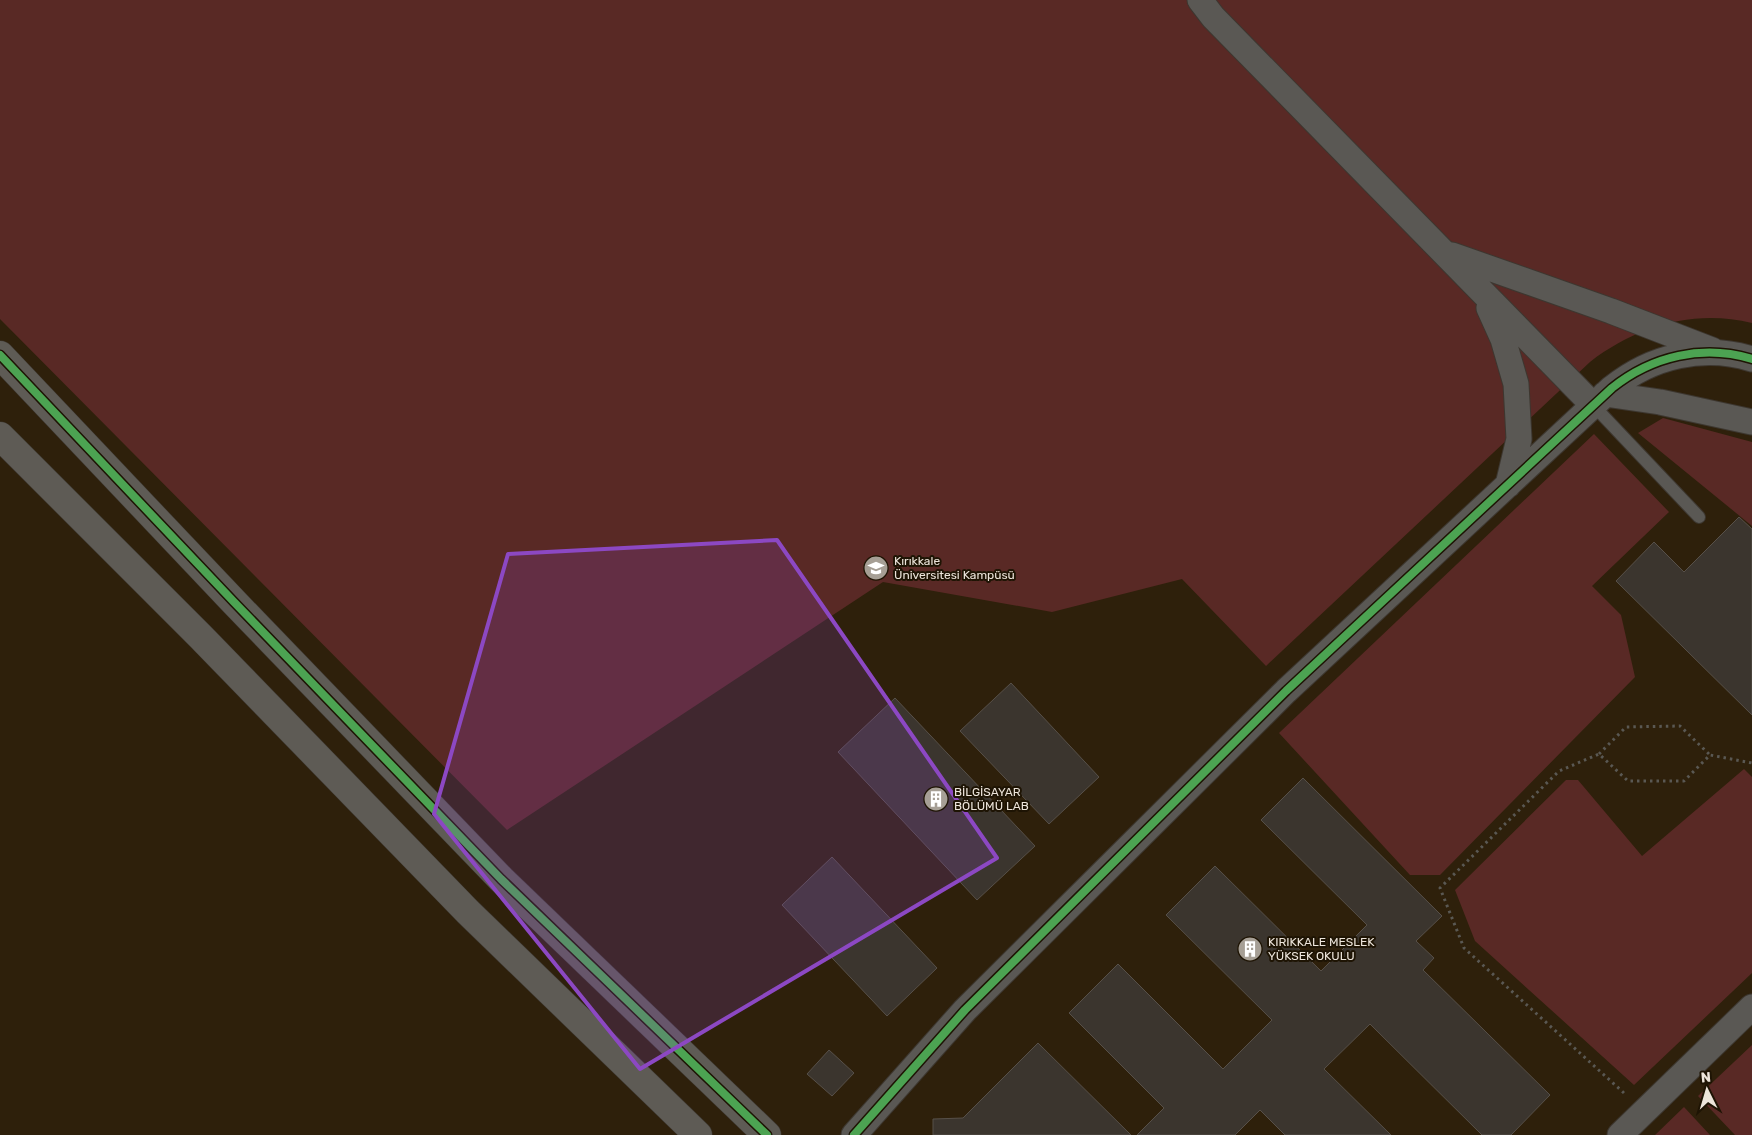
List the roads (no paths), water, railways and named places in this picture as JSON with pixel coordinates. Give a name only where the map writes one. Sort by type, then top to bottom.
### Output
[{"type":"street","points":[[1200,0],[1213,17],[1445,252],[1480,290],[1599,400],[1660,402],[1752,422]]},
{"type":"street","points":[[1445,252],[1611,311],[1720,353],[1752,359]]},
{"type":"street","points":[[1480,290],[1503,339],[1516,384],[1519,438],[1508,485]]},
{"type":"street","points":[[854,1135],[972,1003],[1286,691],[1599,400],[1628,376],[1654,363],[1691,353],[1720,353]]},
{"type":"street","points":[[0,355],[234,602],[501,878],[767,1135]]},
{"type":"street","points":[[0,436],[207,643],[468,912],[698,1135]]},
{"type":"street","points":[[1620,1135],[1752,1007]]},
{"type":"lane","points":[[1599,400],[1699,517]]},
{"type":"place","name":"Kırıkkale Üniversitesi Kampüsü","points":[[876,568]]},
{"type":"place","name":"BİLGİSAYAR BÖLÜMÜ LAB","points":[[936,799]]},
{"type":"place","name":"KIRIKKALE MESLEK YÜKSEK OKULU","points":[[1250,949]]}]
